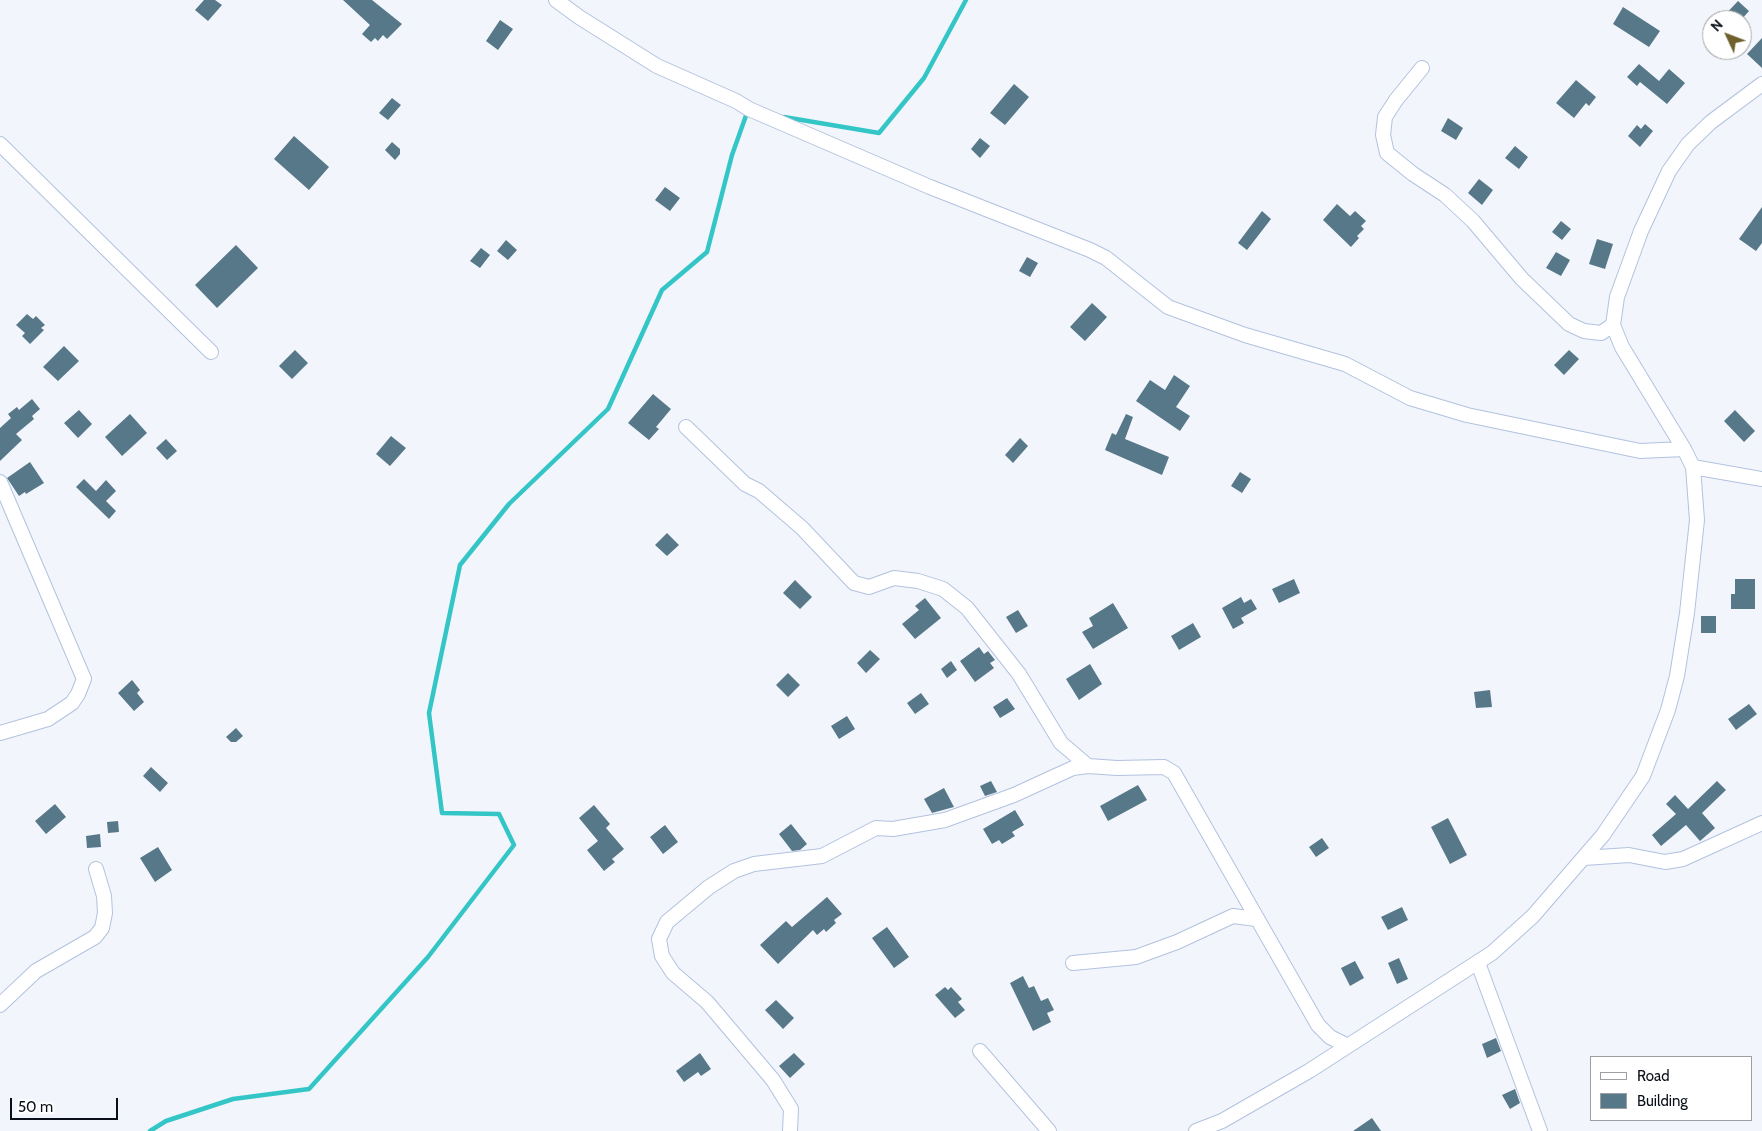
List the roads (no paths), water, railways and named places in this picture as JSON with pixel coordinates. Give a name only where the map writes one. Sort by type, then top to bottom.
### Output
[{"type":"street","points":[[556,0],[578,17],[657,66],[736,101],[749,109],[930,187],[1106,258],[1168,307],[1245,335],[1345,364],[1410,398],[1467,415],[1640,451],[1684,448]]},
{"type":"street","points":[[1422,68],[1396,100],[1385,118],[1383,145],[1387,153],[1413,174],[1445,195],[1473,221],[1522,279],[1569,324],[1584,331],[1601,333],[1613,325]]},
{"type":"street","points":[[1196,1131],[1222,1128],[1478,963],[1533,916],[1584,858],[1620,813],[1643,776],[1668,710],[1677,676],[1687,614],[1697,520],[1693,467],[1684,448],[1622,347],[1613,325],[1617,298],[1641,232],[1668,171],[1694,139],[1711,122],[1762,84]]},
{"type":"street","points":[[0,144],[212,352]]},
{"type":"street","points":[[686,427],[738,478],[759,491],[802,528],[854,583],[869,587],[894,578],[918,582],[943,589],[967,608],[1019,674],[1062,743],[1088,766]]},
{"type":"street","points":[[1693,467],[1762,479]]},
{"type":"street","points":[[0,482],[84,680],[72,703],[48,719],[0,734]]},
{"type":"street","points":[[790,1131],[791,1109],[773,1080],[707,1002],[674,973],[662,956],[659,939],[667,922],[709,887],[734,870],[754,864],[822,856],[876,828],[893,829],[945,820],[1014,795],[1073,768],[1088,766],[1117,768],[1164,767],[1174,773],[1318,1025],[1330,1037],[1348,1046]]},
{"type":"street","points":[[1584,858],[1629,854],[1665,862],[1684,859],[1762,823]]},
{"type":"street","points":[[0,1005],[36,971],[95,937],[102,928],[105,912],[104,896],[96,868]]},
{"type":"street","points":[[1073,963],[1136,956],[1177,942],[1233,916],[1256,919]]},
{"type":"street","points":[[1478,963],[1540,1131]]},
{"type":"street","points":[[980,1051],[1049,1131]]},
{"type":"waterway","points":[[784,117],[879,133],[924,78],[966,0]]},
{"type":"waterway","points":[[150,1131],[166,1121],[233,1099],[309,1089],[428,957],[514,845],[499,814],[442,813],[429,713],[460,565],[509,504],[608,409],[662,290],[707,252],[732,155],[748,110]]}]
